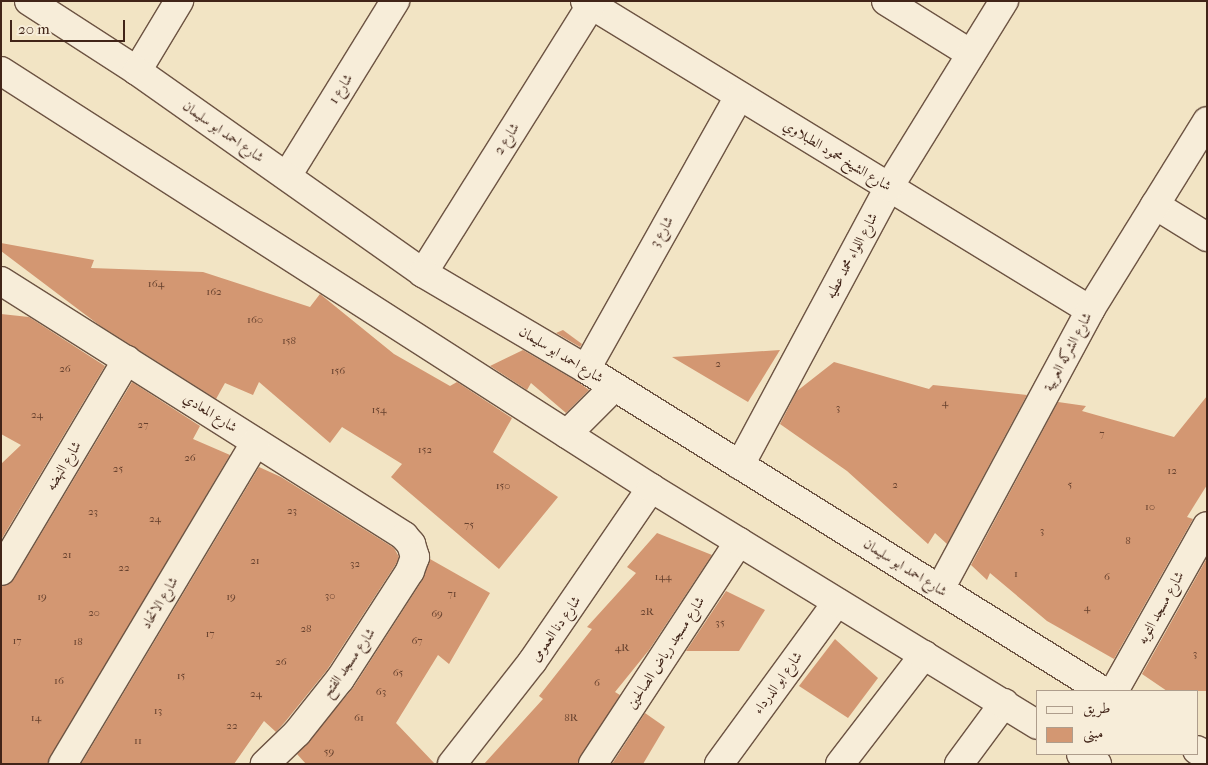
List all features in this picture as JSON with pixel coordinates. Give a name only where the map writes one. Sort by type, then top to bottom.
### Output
[{"type":"street","name":"شارع احمد ابو سليمان","points":[[29,1],[136,71],[423,272],[586,369],[1101,690]]},
{"type":"street","points":[[136,71],[179,1]]},
{"type":"street","name":"شارع 1","points":[[287,176],[395,1]]},
{"type":"street","points":[[886,1],[971,54]]},
{"type":"street","name":"شارع اللواء محمد عطيه","points":[[740,465],[889,187],[1004,1]]},
{"type":"street","name":"شارع الشيخ محمود الطبلاوي","points":[[588,3],[1090,310]]},
{"type":"street","name":"شارع 2","points":[[423,272],[588,3]]},
{"type":"street","points":[[1,71],[651,488],[1036,724]]},
{"type":"street","name":"شارع 3","points":[[586,369],[739,96]]},
{"type":"street","name":"شارع الشركه العربية","points":[[940,589],[1090,310],[1207,122]]},
{"type":"street","points":[[1155,205],[1207,237]]},
{"type":"street","name":"شارع المعادي","points":[[1,281],[404,536],[414,550]]},
{"type":"street","name":"شارع النهضه","points":[[1,571],[128,360]]},
{"type":"street","points":[[567,434],[614,387]]},
{"type":"street","name":"شارع الاتحاد","points":[[63,764],[256,442]]},
{"type":"street","name":"شارع دنا العمومى","points":[[462,760],[532,662],[651,488]]},
{"type":"street","name":"شارع مسجد التوبه","points":[[1115,690],[1207,526]]},
{"type":"street","name":"شارع مسجد رياض الصالحين","points":[[593,764],[739,542]]},
{"type":"street","name":"شارع مسجد الفتح","points":[[265,764],[297,733],[340,679],[410,571],[414,550]]},
{"type":"street","name":"شارع ابو الدرداء","points":[[719,764],[837,602]]},
{"type":"street","points":[[840,764],[924,655]]},
{"type":"street","points":[[960,764],[1004,703]]},
{"type":"street","points":[[1083,755],[1098,764],[1108,755]]},
{"type":"building","points":[[1,243],[94,260],[91,268],[203,272],[310,307],[320,294],[394,354],[450,386],[457,382],[512,418],[493,452],[558,497],[499,569],[391,477],[402,464],[342,427],[330,443],[259,382],[253,395],[225,383],[216,399],[99,325],[1,251]]},
{"type":"building","points":[[1,314],[29,317],[105,366],[1,540],[1,464],[21,445],[1,434]]},
{"type":"building","points":[[563,330],[582,344],[580,347],[556,333]]},
{"type":"building","points":[[523,350],[589,390],[566,413],[531,383],[527,390],[490,366]]},
{"type":"building","points":[[780,350],[748,402],[672,357]]},
{"type":"building","points":[[834,362],[929,389],[933,385],[1027,395],[947,544],[935,533],[928,544],[847,471],[780,424],[797,391]]},
{"type":"building","points":[[132,382],[200,426],[193,439],[230,455],[47,764],[1,764],[1,587],[14,579]]},
{"type":"building","points":[[1207,396],[1207,485],[1187,517],[1193,519],[1114,659],[1047,621],[990,573],[987,580],[971,565],[1058,402],[1086,406],[1082,411],[1174,437]]},
{"type":"building","points":[[259,467],[281,477],[394,548],[399,557],[396,564],[327,670],[285,722],[276,732],[264,721],[234,764],[81,764]]},
{"type":"building","points":[[657,533],[712,555],[649,650],[615,692],[620,695],[577,764],[484,764],[543,699],[539,696],[592,629],[587,627],[636,573],[627,567]]},
{"type":"building","points":[[1207,558],[1207,691],[1166,690],[1142,674]]},
{"type":"building","points":[[430,559],[490,593],[449,664],[438,655],[396,723],[435,764],[306,764],[297,754],[353,688],[423,579]]},
{"type":"building","points":[[726,591],[765,610],[739,651],[686,651]]},
{"type":"building","points":[[835,639],[878,678],[848,718],[799,686]]},
{"type":"building","points":[[645,713],[665,727],[643,764],[612,764]]}]
